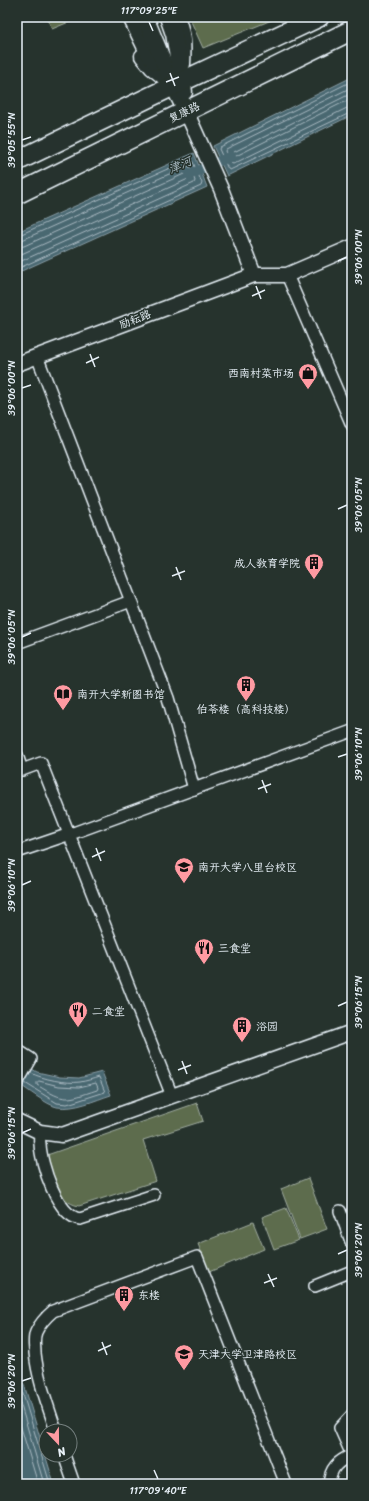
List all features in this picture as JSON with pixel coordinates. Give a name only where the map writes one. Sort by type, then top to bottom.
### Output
[{"type":"highway","points":[[17,161],[319,17]]},
{"type":"highway","name":"复康路","points":[[17,194],[352,30]]},
{"type":"main road","points":[[131,17],[148,52],[178,83]]},
{"type":"main road","points":[[145,17],[178,83]]},
{"type":"main road","points":[[157,17],[186,111]]},
{"type":"main road","points":[[168,17],[174,34],[178,83]]},
{"type":"street","points":[[125,17],[142,56],[152,68],[178,83],[184,41],[183,33],[177,17]]},
{"type":"street","points":[[186,111],[221,189],[254,275],[287,275],[352,247]]},
{"type":"street","name":"励耘路","points":[[17,364],[254,275]]},
{"type":"street","points":[[287,275],[352,425]]},
{"type":"street","points":[[37,356],[168,698],[194,789]]},
{"type":"street","points":[[17,643],[131,601]]},
{"type":"street","points":[[17,852],[352,731]]},
{"type":"street","points":[[17,756],[22,770],[41,763],[172,1096]]},
{"type":"street","points":[[17,1121],[40,1132],[62,1135],[352,1032]]},
{"type":"street","points":[[17,1050],[31,1060],[17,1083]]},
{"type":"street","points":[[40,1132],[40,1144],[48,1176],[55,1195],[63,1209],[70,1215],[80,1219],[154,1195]]},
{"type":"street","points":[[340,1211],[352,1241]]},
{"type":"street","points":[[53,1423],[38,1377],[34,1343],[36,1333],[45,1318],[54,1310],[197,1257],[286,1484]]},
{"type":"street","points":[[315,1286],[352,1271]]},
{"type":"street","points":[[329,1484],[334,1466],[344,1458],[352,1455],[340,1428],[352,1415]]},
{"type":"street","points":[[67,1463],[74,1484]]},
{"type":"green space","points":[[47,17],[81,17],[52,29]]},
{"type":"green space","points":[[189,17],[279,17],[203,48]]},
{"type":"green space","points":[[197,1103],[203,1121],[143,1140],[156,1181],[79,1206],[65,1199],[60,1193],[53,1178],[47,1155]]},
{"type":"green space","points":[[308,1178],[327,1229],[300,1239],[281,1189]]},
{"type":"green space","points":[[286,1208],[299,1240],[274,1249],[262,1217]]},
{"type":"green space","points":[[253,1222],[264,1249],[209,1272],[198,1244]]},
{"type":"water","points":[[352,77],[352,115],[227,176],[213,146]]},
{"type":"water","points":[[194,153],[207,187],[17,273],[17,232]]},
{"type":"water","points":[[17,1060],[37,1072],[60,1077],[79,1078],[102,1072],[111,1095],[78,1106],[64,1108],[53,1106],[17,1083]]},
{"type":"water","points":[[17,1378],[23,1381],[38,1431],[38,1463],[48,1463],[54,1484],[17,1484]]},
{"type":"waterway","name":"津河","points":[[189,175],[231,156]]},
{"type":"place","name":"西南村菜市场","points":[[308,390]]},
{"type":"place","name":"成人教育学院","points":[[314,580]]},
{"type":"place","name":"伯苓楼（高科技楼）","points":[[246,702]]},
{"type":"place","name":"南开大学新图书馆","points":[[63,711]]},
{"type":"place","name":"南开大学八里台校区","points":[[184,884]]},
{"type":"place","name":"三食堂","points":[[204,965]]},
{"type":"place","name":"二食堂","points":[[78,1028]]},
{"type":"place","name":"浴园","points":[[242,1043]]},
{"type":"place","name":"东楼","points":[[124,1312]]},
{"type":"place","name":"天津大学卫津路校区","points":[[184,1371]]}]
